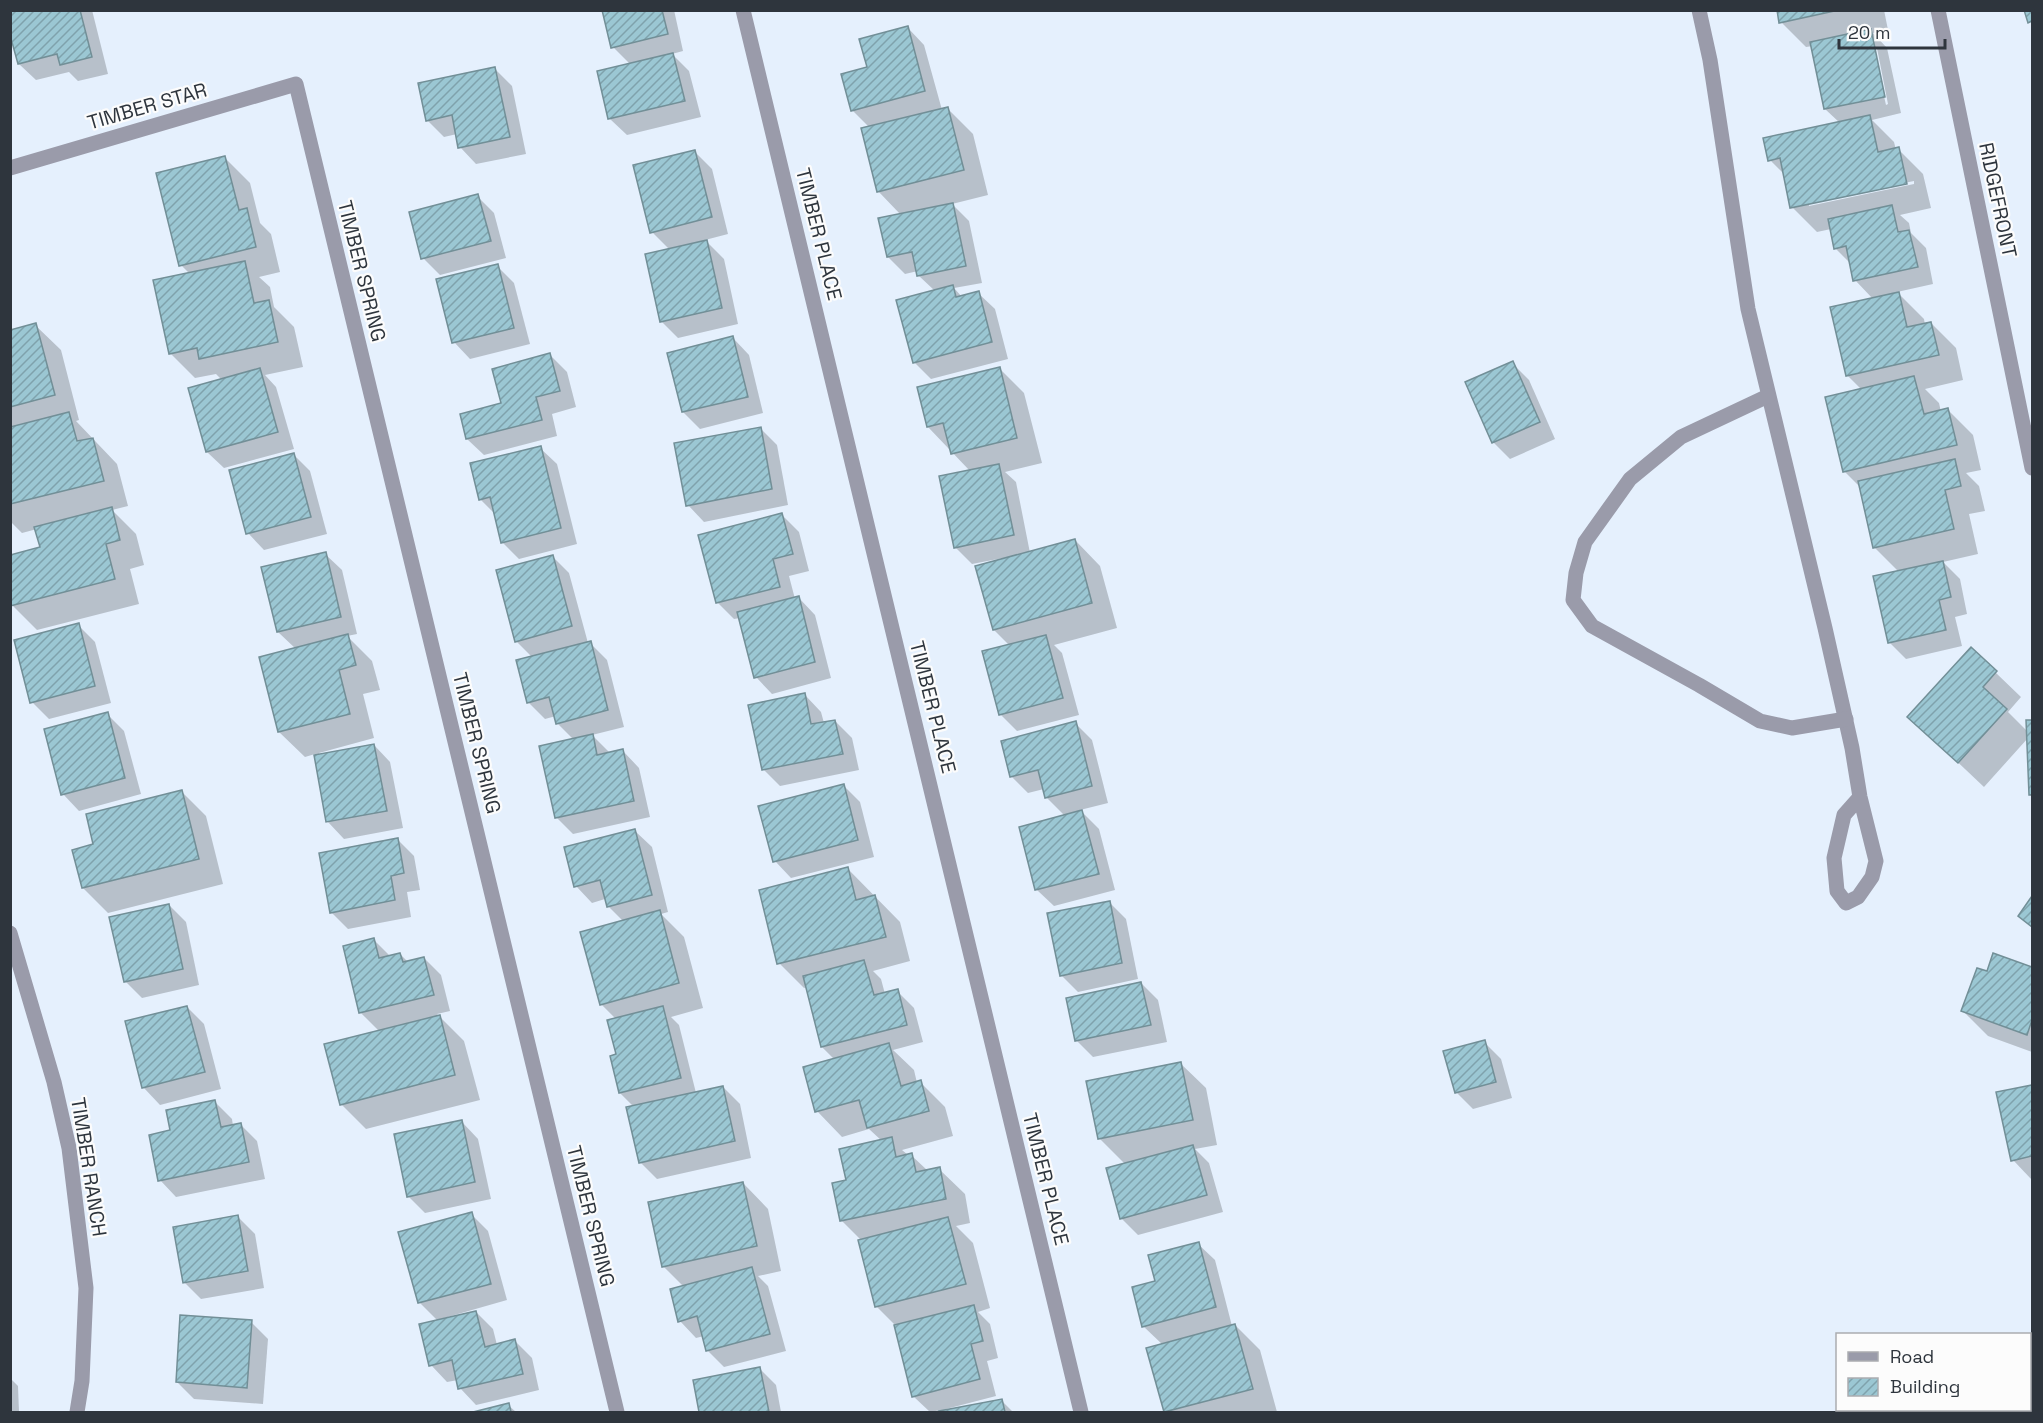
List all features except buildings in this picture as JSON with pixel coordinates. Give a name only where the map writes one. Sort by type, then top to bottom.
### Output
[{"type":"street","name":"TIMBER PLACE","points":[[743,10],[1081,1413]]},
{"type":"street","points":[[1699,10],[1710,60],[1748,309],[1846,719],[1860,797],[1876,861],[1872,877],[1858,897],[1846,903],[1837,891],[1834,858],[1844,815],[1860,797]]},
{"type":"street","name":"RIDGEFRONT","points":[[1938,10],[2032,468]]},
{"type":"street","name":"TIMBER STAR","points":[[10,168],[296,84]]},
{"type":"street","name":"TIMBER SPRING","points":[[296,84],[617,1413]]},
{"type":"street","points":[[1768,396],[1681,436],[1630,478],[1586,542],[1576,573],[1573,600],[1592,626],[1760,721],[1792,728],[1846,719]]},
{"type":"street","name":"TIMBER RANCH","points":[[10,933],[54,1082],[69,1148],[86,1288],[77,1413]]}]
